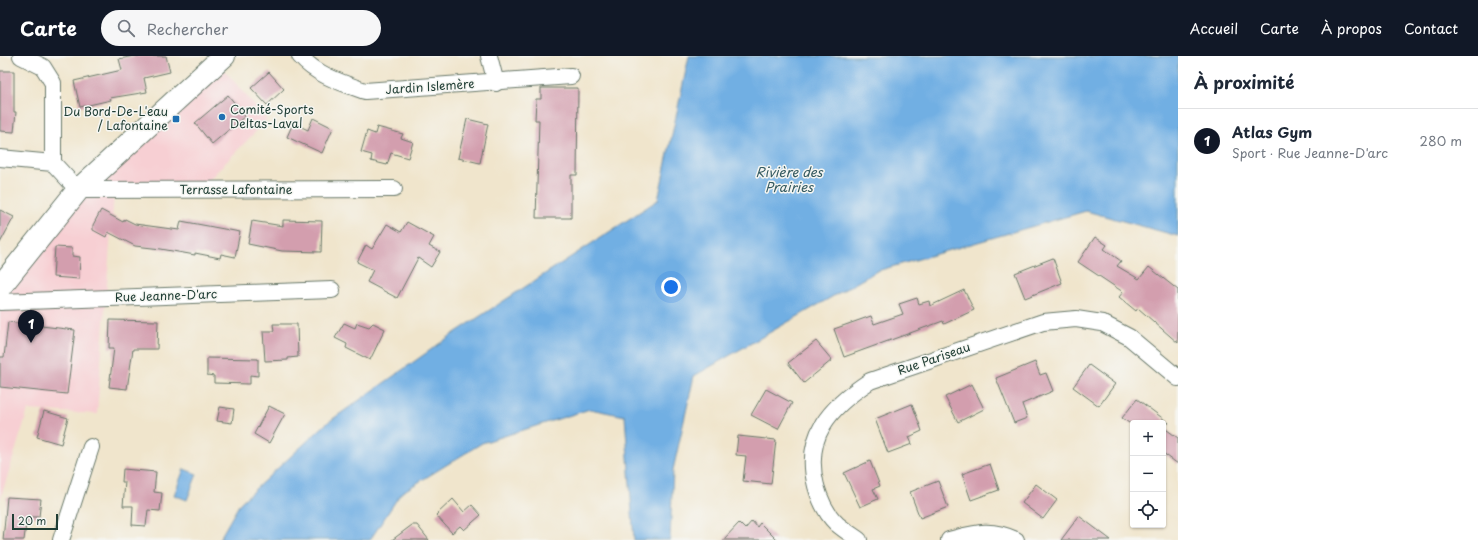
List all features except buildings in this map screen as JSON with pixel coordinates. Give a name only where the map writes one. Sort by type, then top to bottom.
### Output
[{"type":"street","points":[[21,56],[43,67],[53,83],[53,163]]},
{"type":"street","points":[[0,288],[78,190],[224,56]]},
{"type":"street","name":"Jardin Islemère","points":[[300,56],[305,63],[335,81],[365,91],[496,83],[571,76]]},
{"type":"street","points":[[489,56],[496,83]]},
{"type":"street","points":[[0,158],[53,163],[78,190]]},
{"type":"street","name":"Terrasse Lafontaine","points":[[78,190],[394,189]]},
{"type":"street","name":"Rue Jeanne-D'arc","points":[[0,302],[332,290]]},
{"type":"street","name":"Rue Pariseau","points":[[859,540],[836,523],[821,502],[812,470],[814,445],[821,426],[848,396],[870,381],[1043,322],[1076,319],[1102,323],[1129,337],[1178,378]]},
{"type":"street","points":[[61,540],[91,447]]},
{"type":"street","points":[[949,540],[982,531],[1002,534],[1016,540]]},
{"type":"shaded area","points":[[219,64],[267,120],[199,190],[114,194],[97,414],[28,410],[0,500],[0,287],[10,272]]},
{"type":"water","name":"Rivière des Prairies","points":[[689,56],[1178,56],[1178,236],[1086,211],[877,271],[694,376],[673,470],[670,540],[634,540],[625,416],[590,409],[482,443],[401,493],[370,540],[219,540],[240,503],[327,423],[456,332],[658,200]]},
{"type":"water","points":[[184,469],[197,474],[187,500],[174,495]]},
{"type":"place","name":"Comité-Sports Deltas-Laval","points":[[222,117]]},
{"type":"place","name":"Du Bord-De-L'eau / Lafontaine","points":[[176,119]]},
{"type":"place","name":"Atlas Gym","points":[[31,343]]}]
